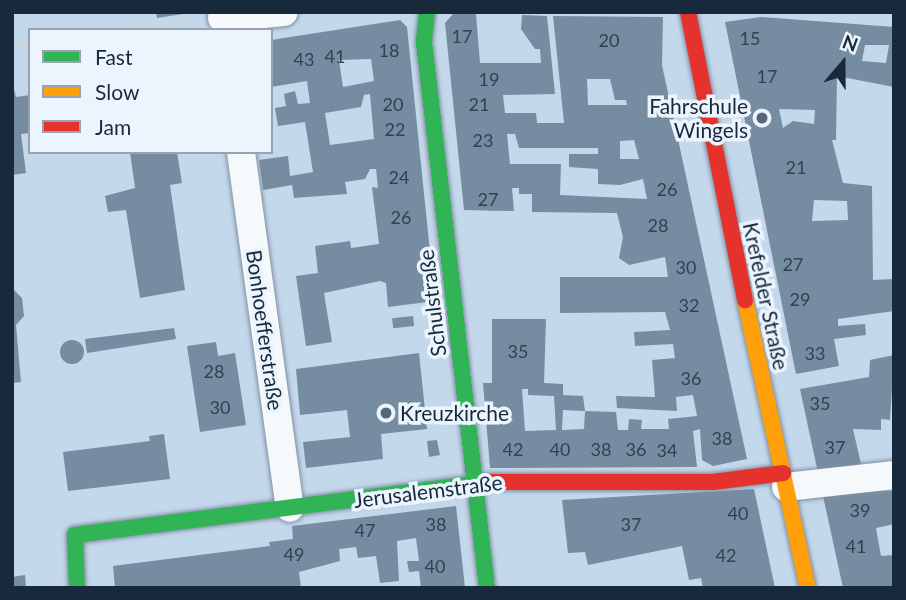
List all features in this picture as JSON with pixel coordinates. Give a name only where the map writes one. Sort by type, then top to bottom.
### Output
[{"type":"street","points":[[222,20],[284,12]]},
{"type":"street","name":"Schulstraße","points":[[427,12],[424,42],[487,588]]},
{"type":"street","name":"Krefelder Straße","points":[[688,12],[705,115],[808,588]]},
{"type":"street","name":"Bonhoefferstraße","points":[[241,154],[290,508]]},
{"type":"street","name":"Jerusalemstraße","points":[[77,588],[75,535],[474,482],[713,482],[894,475]]},
{"type":"path","points":[[128,28],[193,18],[222,20]]},
{"type":"building","points":[[156,12],[183,12],[183,14],[157,18]]},
{"type":"building","points":[[453,14],[476,14],[480,63],[541,63],[540,49],[535,49],[521,29],[522,15],[547,16],[555,94],[503,95],[505,113],[536,113],[537,123],[564,123],[553,16],[663,17],[662,65],[747,459],[713,466],[702,460],[700,429],[693,431],[697,467],[490,468],[483,383],[492,383],[492,319],[546,319],[544,383],[563,384],[563,395],[583,396],[585,411],[616,412],[618,430],[628,430],[629,419],[642,420],[641,429],[669,429],[668,419],[697,416],[693,395],[676,397],[677,411],[617,408],[616,396],[655,397],[652,360],[675,358],[673,344],[635,346],[634,332],[670,330],[665,312],[560,313],[560,277],[668,277],[665,257],[629,265],[619,258],[623,237],[617,213],[532,212],[532,194],[519,194],[519,188],[512,188],[514,211],[464,210],[445,23]],"holes":[[[587,79],[610,79],[615,100],[626,100],[627,105],[588,105]],[[507,134],[515,134],[519,148],[598,148],[598,154],[569,154],[569,167],[598,169],[598,184],[620,185],[643,179],[647,199],[560,195],[561,164],[510,164]],[[634,140],[639,159],[620,159],[620,141]],[[522,389],[528,389],[528,395],[554,396],[556,430],[525,431]],[[563,410],[585,411],[584,429],[562,430]]]},
{"type":"building","points":[[761,17],[894,27],[894,87],[837,76],[836,140],[832,140],[843,183],[872,186],[873,280],[894,279],[894,311],[838,319],[838,326],[865,324],[866,335],[834,339],[839,366],[796,374],[725,22]],"holes":[[[865,45],[889,45],[886,63],[862,61]],[[779,109],[815,110],[814,124],[793,121],[783,128]],[[814,200],[847,201],[848,220],[812,221]]]},
{"type":"building","points":[[400,20],[407,27],[435,301],[388,307],[386,283],[380,281],[324,293],[332,342],[306,346],[296,276],[318,273],[315,246],[350,241],[351,248],[379,244],[372,187],[378,188],[376,169],[370,169],[365,179],[345,182],[347,194],[294,198],[292,185],[263,190],[259,160],[288,156],[290,176],[313,172],[305,122],[278,126],[275,108],[286,106],[284,94],[295,91],[298,104],[310,103],[307,81],[273,87],[273,40]],"holes":[[[371,59],[374,81],[343,87],[339,60]],[[370,94],[374,139],[330,145],[325,113],[361,107],[364,95]]]},
{"type":"building","points":[[12,81],[16,97],[28,95],[28,133],[21,134],[26,173],[12,175]]},
{"type":"building","points":[[130,154],[177,154],[182,183],[170,185],[185,290],[140,298],[126,210],[108,212],[105,196],[135,188]]},
{"type":"building","points":[[12,288],[22,298],[24,316],[16,325],[21,382],[12,383]]},
{"type":"building","points":[[413,316],[414,326],[393,328],[392,318]]},
{"type":"building","points":[[174,328],[176,339],[87,353],[85,339]]},
{"type":"building","points":[[72,340],[80,344],[84,352],[80,360],[72,364],[64,360],[60,352],[64,344]]},
{"type":"building","points":[[216,342],[218,356],[235,353],[246,425],[200,432],[187,346]]},
{"type":"building","name":"Kreuzkirche","points":[[419,353],[427,429],[381,434],[383,459],[306,468],[303,442],[350,437],[347,410],[300,415],[296,369]]},
{"type":"building","points":[[894,355],[890,420],[881,419],[881,430],[853,429],[861,464],[818,473],[800,389],[869,377],[870,360]]},
{"type":"building","points":[[164,434],[170,479],[68,491],[63,452],[150,441],[149,436]]},
{"type":"building","points":[[437,440],[440,455],[429,457],[427,441]]},
{"type":"building","points":[[754,489],[775,588],[703,588],[701,578],[689,580],[682,546],[588,565],[585,552],[568,553],[562,500]]},
{"type":"building","points":[[851,491],[894,491],[894,524],[876,528],[881,556],[894,555],[894,588],[843,588],[823,496]]},
{"type":"building","points":[[456,506],[465,588],[421,588],[419,571],[409,572],[407,561],[419,561],[416,538],[397,541],[399,581],[380,583],[376,556],[358,558],[356,547],[339,549],[340,561],[299,572],[301,588],[115,588],[113,566],[270,546],[269,542],[293,539],[292,526]]},
{"type":"building","points":[[25,575],[26,588],[12,588],[12,577]]},
{"type":"traffic: fast","points":[[427,12],[424,42],[487,588]]},
{"type":"traffic: fast","points":[[77,588],[75,535],[489,482]]},
{"type":"traffic: slow","points":[[745,300],[808,588]]},
{"type":"traffic: jam","points":[[688,12],[745,300]]},
{"type":"traffic: jam","points":[[489,482],[713,482],[783,473]]},
{"type":"place","name":"Fahrschule Wingels","points":[[762,118]]},
{"type":"place","name":"Kreuzkirche","points":[[386,413]]}]
